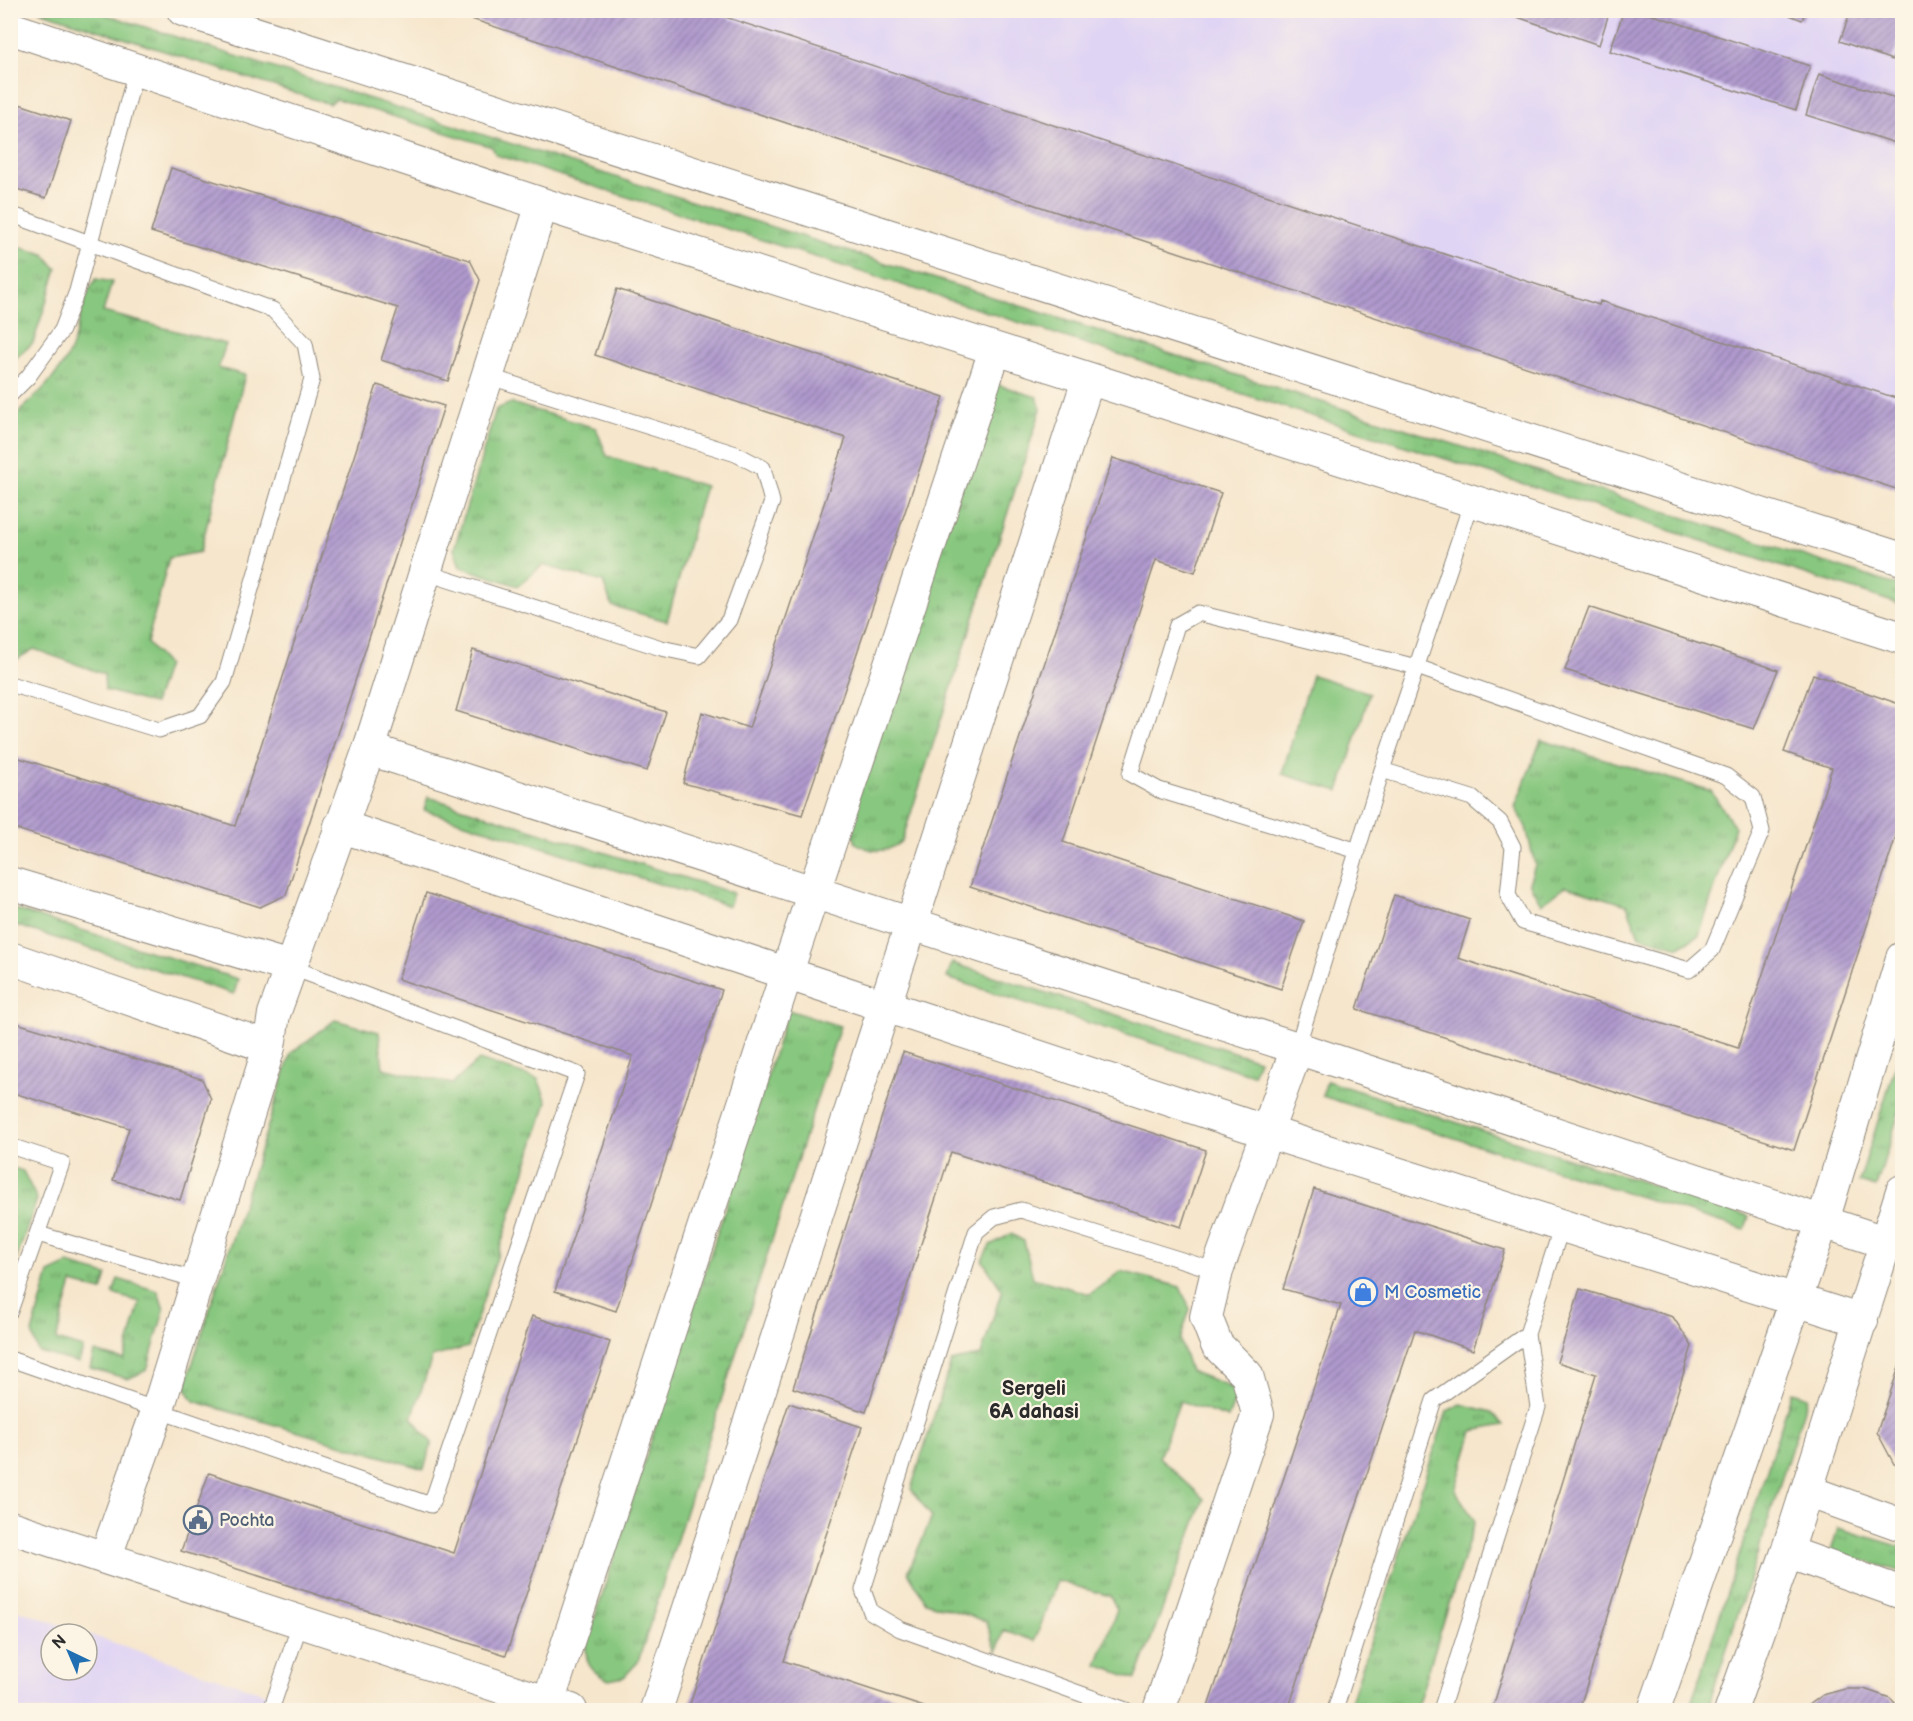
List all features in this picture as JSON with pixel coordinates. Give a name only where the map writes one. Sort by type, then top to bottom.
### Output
[{"type":"street","points":[[183,10],[1902,559]]},
{"type":"street","points":[[10,28],[542,204],[1902,638]]},
{"type":"street","points":[[106,1556],[158,1409],[269,1047],[274,1014],[369,749],[542,204]]},
{"type":"street","points":[[10,1527],[106,1556],[560,1707],[786,975],[995,350]]},
{"type":"street","points":[[656,1710],[1088,380]]},
{"type":"street","points":[[369,749],[1298,1048],[1887,1243]]},
{"type":"street","points":[[340,826],[1267,1132],[1862,1321]]},
{"type":"street","points":[[10,883],[291,967]]},
{"type":"street","points":[[10,958],[269,1047]]},
{"type":"street","points":[[1654,1710],[1796,1300],[1902,958]]},
{"type":"street","points":[[1159,1710],[1258,1414],[1247,1375],[1217,1345],[1206,1317],[1217,1271],[1298,1048]]},
{"type":"street","points":[[1731,1710],[1787,1552],[1902,1191]]},
{"type":"street","points":[[1807,1491],[1902,1525]]},
{"type":"street","points":[[1787,1552],[1902,1593]]},
{"type":"lane","points":[[10,395],[28,377],[62,330],[77,291],[136,71]]},
{"type":"lane","points":[[10,214],[273,310],[305,344],[312,379],[225,681],[200,716],[159,730],[10,684]]},
{"type":"lane","points":[[424,572],[661,648],[699,656],[729,620],[772,502],[763,468],[735,454],[487,376]]},
{"type":"lane","points":[[1298,1048],[1382,770],[1472,501]]},
{"type":"lane","points":[[1358,851],[1159,790],[1130,774],[1177,625],[1198,613],[1417,667],[1726,776],[1753,797],[1762,831],[1712,950],[1689,970],[1523,922],[1508,895],[1513,848],[1500,822],[1472,798],[1382,770]]},
{"type":"lane","points":[[10,1359],[430,1504],[577,1074],[291,967]]},
{"type":"lane","points":[[10,1146],[62,1163],[10,1311]]},
{"type":"lane","points":[[1126,1710],[900,1629],[871,1612],[863,1590],[976,1232],[994,1217],[1021,1210],[1217,1271]]},
{"type":"lane","points":[[1441,1710],[1538,1407],[1527,1334],[1562,1226]]},
{"type":"lane","points":[[38,1234],[197,1280]]},
{"type":"lane","points":[[1335,1710],[1434,1400],[1527,1334]]},
{"type":"lane","points":[[271,1710],[301,1621]]},
{"type":"shaded area","points":[[445,11],[1902,11],[1902,491]]},
{"type":"shaded area","points":[[11,1608],[52,1622],[39,1622],[39,1682],[99,1682],[99,1638],[313,1710],[11,1710]]},
{"type":"green space","points":[[39,11],[95,11],[1902,587],[1902,605],[496,155],[492,147],[337,99],[329,104]]},
{"type":"green space","points":[[11,245],[44,254],[57,269],[33,343],[11,362]]},
{"type":"green space","points":[[96,279],[112,282],[103,312],[226,344],[218,368],[245,375],[200,552],[169,558],[147,643],[167,665],[154,704],[105,690],[104,674],[34,649],[11,663],[11,420],[47,385],[65,361],[74,342],[85,299]]},
{"type":"green space","points":[[995,384],[1037,397],[1041,409],[902,841],[885,850],[868,849],[856,843],[849,823]]},
{"type":"green space","points":[[511,403],[596,428],[607,456],[705,486],[667,621],[612,606],[603,582],[543,565],[518,586],[460,567],[454,549],[496,409]]},
{"type":"green space","points":[[1312,675],[1370,693],[1339,791],[1282,774]]},
{"type":"green space","points":[[1541,740],[1711,791],[1735,827],[1699,935],[1679,947],[1639,936],[1627,905],[1566,886],[1541,904],[1529,883],[1535,865],[1526,827],[1515,807]]},
{"type":"green space","points":[[428,797],[733,893],[729,906],[424,810]]},
{"type":"green space","points":[[11,908],[238,979],[234,994],[11,924]]},
{"type":"green space","points":[[952,963],[1259,1060],[1253,1075],[947,978]]},
{"type":"green space","points":[[788,1010],[840,1026],[638,1662],[624,1677],[609,1680],[594,1671],[588,1663],[586,1646]]},
{"type":"green space","points":[[335,1020],[379,1032],[383,1068],[452,1084],[479,1060],[538,1079],[547,1102],[468,1347],[432,1357],[412,1418],[432,1443],[424,1469],[194,1401],[185,1387],[291,1053]]},
{"type":"green space","points":[[1902,1044],[1902,1103],[1876,1187],[1859,1182]]},
{"type":"green space","points":[[1327,1081],[1749,1216],[1745,1230],[1322,1096]]},
{"type":"green space","points":[[11,1167],[23,1171],[37,1199],[11,1275]]},
{"type":"green space","points":[[1011,1234],[1024,1241],[1033,1278],[1090,1294],[1121,1271],[1180,1287],[1190,1309],[1180,1340],[1190,1371],[1239,1390],[1228,1418],[1180,1401],[1159,1457],[1204,1499],[1136,1679],[1097,1665],[1117,1609],[1110,1596],[1057,1581],[1035,1641],[1004,1630],[997,1652],[986,1621],[926,1602],[908,1572],[932,1517],[911,1489],[951,1362],[981,1355],[1002,1290],[982,1260],[990,1245]]},
{"type":"green space","points":[[68,1264],[107,1275],[102,1291],[72,1283],[56,1340],[83,1348],[79,1363],[38,1352],[32,1333],[49,1273]]},
{"type":"green space","points":[[118,1279],[158,1291],[164,1310],[147,1370],[128,1379],[90,1368],[94,1352],[124,1360],[140,1302],[113,1294]]},
{"type":"green space","points":[[1792,1392],[1808,1397],[1707,1710],[1689,1710]]},
{"type":"green space","points":[[1461,1404],[1492,1412],[1504,1425],[1473,1431],[1455,1490],[1475,1521],[1416,1710],[1348,1710],[1447,1411]]},
{"type":"green space","points":[[1838,1528],[1902,1547],[1902,1572],[1831,1551]]},
{"type":"building","points":[[444,10],[704,10],[1599,305],[1600,301],[1902,400],[1902,491]]},
{"type":"building","points":[[1497,10],[1610,10],[1599,45]]},
{"type":"building","points":[[1624,10],[1638,10],[1810,66],[1796,110],[1610,51]]},
{"type":"building","points":[[1777,10],[1806,10],[1802,20]]},
{"type":"building","points":[[1851,10],[1902,10],[1902,32],[1892,60],[1840,41]]},
{"type":"building","points":[[1819,74],[1902,100],[1902,145],[1806,115]]},
{"type":"building","points":[[10,101],[71,121],[46,198],[10,187]]},
{"type":"building","points":[[171,168],[470,260],[480,280],[448,381],[381,360],[398,308],[151,232]]},
{"type":"building","points":[[617,289],[944,397],[802,815],[683,783],[702,712],[749,728],[846,438],[595,355]]},
{"type":"building","points":[[377,385],[444,406],[286,895],[260,907],[10,827],[10,755],[235,826]]},
{"type":"building","points":[[1113,458],[1221,493],[1195,572],[1156,560],[1063,842],[1304,921],[1281,989],[970,887]]},
{"type":"building","points":[[1589,607],[1778,670],[1754,729],[1565,670]]},
{"type":"building","points":[[473,650],[666,712],[647,771],[456,711]]},
{"type":"building","points":[[1813,674],[1902,705],[1902,818],[1794,1150],[1357,1009],[1394,895],[1470,920],[1458,958],[1738,1048],[1832,768],[1784,752]]},
{"type":"building","points":[[426,893],[722,990],[616,1311],[555,1291],[633,1056],[398,979]]},
{"type":"building","points":[[10,1021],[202,1079],[211,1099],[180,1200],[113,1180],[129,1128],[10,1092]]},
{"type":"building","points":[[903,1052],[1206,1150],[1181,1227],[951,1152],[866,1412],[793,1388]]},
{"type":"building","points":[[1314,1189],[1505,1250],[1473,1350],[1415,1330],[1288,1710],[1207,1710],[1341,1305],[1283,1289]]},
{"type":"building","points":[[1580,1289],[1673,1317],[1692,1346],[1579,1710],[1492,1710],[1596,1374],[1557,1362]]},
{"type":"building","points":[[532,1316],[610,1342],[506,1655],[181,1551],[209,1473],[454,1553]]},
{"type":"building","points":[[1902,1358],[1902,1467],[1894,1464],[1877,1432]]},
{"type":"building","points":[[789,1403],[862,1427],[784,1661],[933,1710],[708,1710],[690,1704]]},
{"type":"building","points":[[1845,1689],[1864,1689],[1890,1698],[1902,1710],[1802,1710],[1823,1695]]},
{"type":"place","name":"M Cosmetic","points":[[1363,1292]]},
{"type":"place","name":"Pochta","points":[[198,1520]]},
{"type":"district","name":"Sergeli 6A dahasi","points":[[1034,1400]]}]
